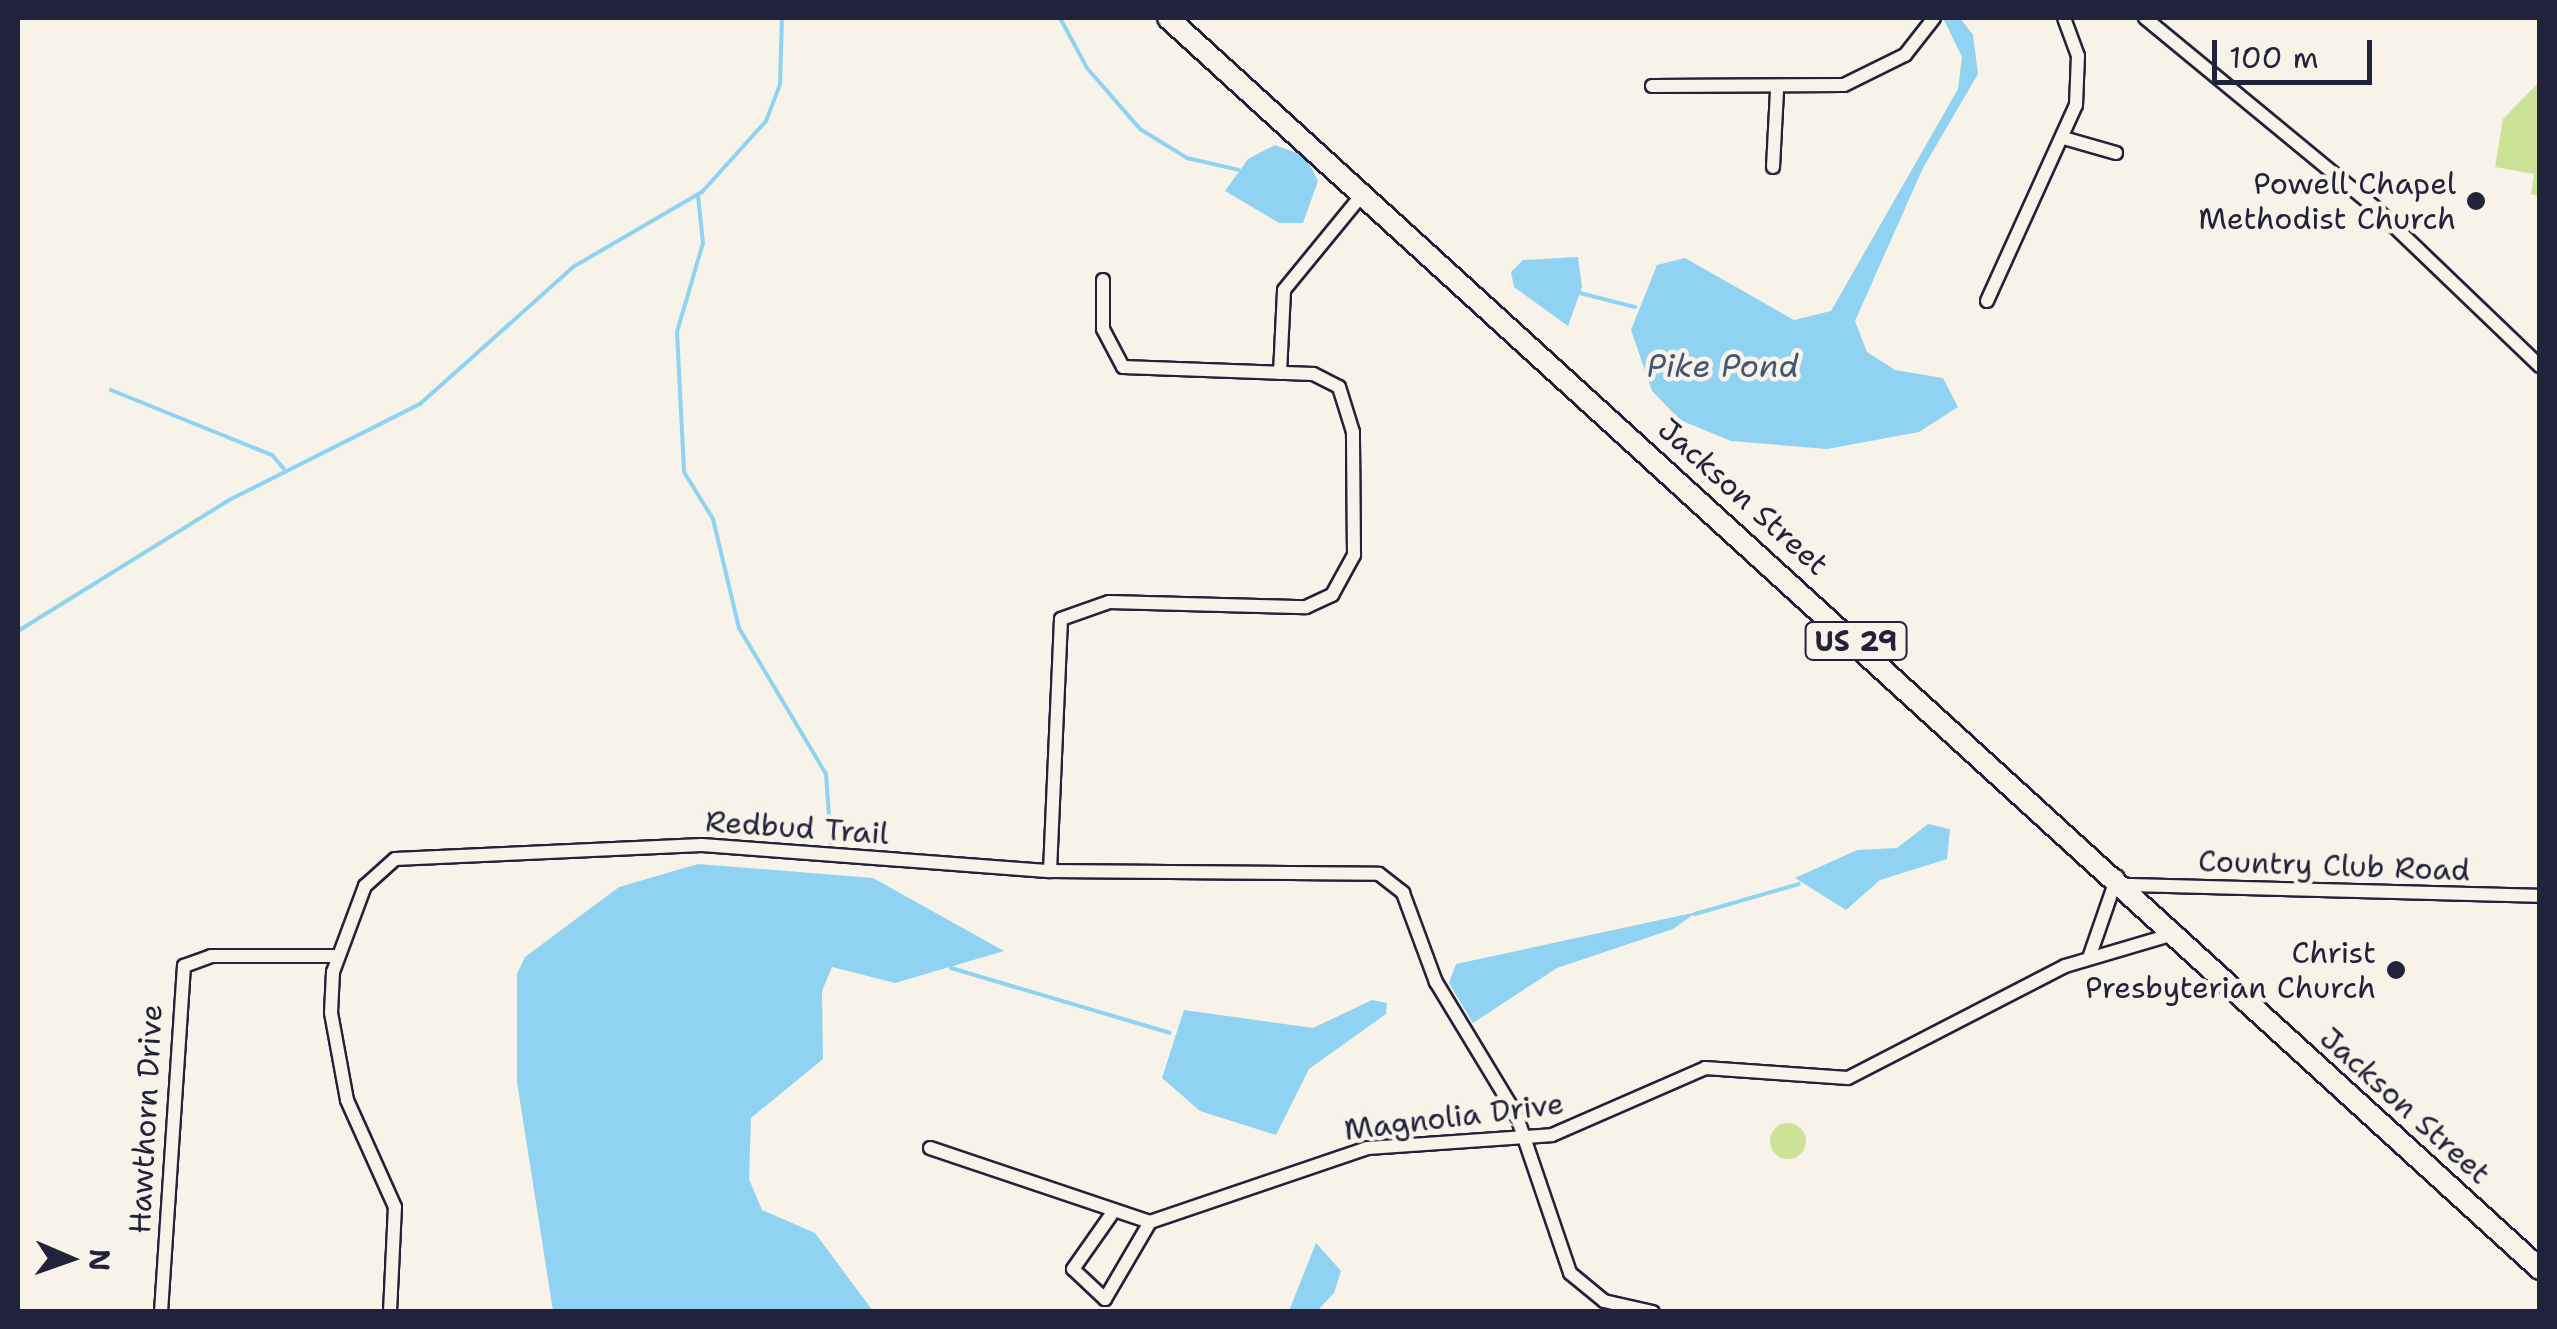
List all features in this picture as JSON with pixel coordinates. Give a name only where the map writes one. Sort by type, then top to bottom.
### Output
[{"type":"main road","name":"Jackson Street","points":[[1168,18],[2122,881],[2540,1268]]},
{"type":"street","points":[[1652,86],[1778,90],[1865,79],[1905,55],[1934,18]]},
{"type":"street","points":[[1987,300],[2066,139],[2079,83],[2064,18]]},
{"type":"street","points":[[2145,18],[2374,207],[2540,366]]},
{"type":"street","points":[[1773,167],[1778,90]]},
{"type":"street","points":[[2066,139],[2116,153]]},
{"type":"street","points":[[1280,373],[1284,290],[1361,196]]},
{"type":"street","points":[[1050,871],[1061,619],[1109,602],[1306,606],[1332,596],[1351,570],[1346,402],[1329,379],[1280,373],[1123,367],[1103,329],[1103,280]]},
{"type":"street","name":"Redbud Trail","points":[[390,1312],[396,1207],[343,1084],[331,1013],[338,956],[358,896],[395,858],[702,845],[1050,871],[1379,874],[1403,893],[1436,982],[1525,1134],[1570,1273],[1604,1301],[1653,1312]]},
{"type":"street","points":[[2090,955],[2122,881]]},
{"type":"street","name":"Country Club Road","points":[[2122,881],[2540,896]]},
{"type":"street","name":"Magnolia Drive","points":[[930,1148],[1111,1215],[1150,1222],[1368,1148],[1525,1134],[1601,1121],[1705,1068],[1826,1080],[1868,1072],[2090,955],[2177,933]]},
{"type":"street","name":"Hawthorn Drive","points":[[162,1312],[184,966],[211,956],[338,956]]},
{"type":"street","points":[[1111,1215],[1073,1269],[1104,1299],[1150,1222]]},
{"type":"green space","points":[[2539,82],[2539,196],[2531,194],[2534,174],[2495,167],[2503,119]]},
{"type":"green space","points":[[1788,1123],[1800,1129],[1806,1141],[1800,1153],[1788,1159],[1776,1153],[1770,1141],[1776,1129]]},
{"type":"water","name":"Pike Pond","points":[[1943,18],[1960,18],[1973,35],[1978,74],[1923,168],[1855,321],[1867,352],[1895,370],[1943,378],[1958,407],[1919,432],[1827,449],[1731,441],[1680,420],[1652,391],[1631,330],[1657,265],[1685,258],[1794,320],[1831,311],[1958,89],[1962,57]]},
{"type":"water","points":[[1275,145],[1305,156],[1318,181],[1303,223],[1279,223],[1225,191],[1248,159]]},
{"type":"water","points":[[1578,257],[1582,287],[1568,326],[1514,287],[1511,272],[1523,260]]},
{"type":"water","points":[[1928,824],[1950,829],[1947,859],[1880,880],[1846,910],[1795,878],[1857,850],[1897,848]]},
{"type":"water","points":[[698,864],[873,878],[1004,951],[895,983],[832,967],[822,991],[823,1059],[751,1118],[749,1179],[762,1210],[815,1233],[873,1311],[553,1311],[517,1082],[517,974],[525,957],[619,887]]},
{"type":"water","points":[[1697,912],[1673,929],[1557,968],[1473,1023],[1449,983],[1456,964]]},
{"type":"water","points":[[1372,1000],[1387,1003],[1386,1014],[1309,1069],[1276,1135],[1200,1111],[1162,1078],[1184,1010],[1313,1028]]},
{"type":"water","points":[[1316,1243],[1341,1271],[1334,1293],[1317,1311],[1289,1311]]},
{"type":"waterway","points":[[18,631],[229,500],[420,404],[573,267],[702,192],[766,121],[780,84],[782,18]]},
{"type":"waterway","points":[[1060,18],[1087,68],[1140,129],[1187,158],[1239,170]]},
{"type":"waterway","points":[[698,195],[703,243],[677,332],[684,472],[713,519],[739,628],[826,774],[831,843]]},
{"type":"waterway","points":[[1580,293],[1635,307]]},
{"type":"waterway","points":[[111,390],[272,455],[284,469]]},
{"type":"waterway","points":[[1695,914],[1799,884]]},
{"type":"waterway","points":[[951,968],[1170,1033]]},
{"type":"place","name":"Powell Chapel Methodist Church","points":[[2476,201]]},
{"type":"place","name":"Christ Presbyterian Church","points":[[2396,970]]}]
